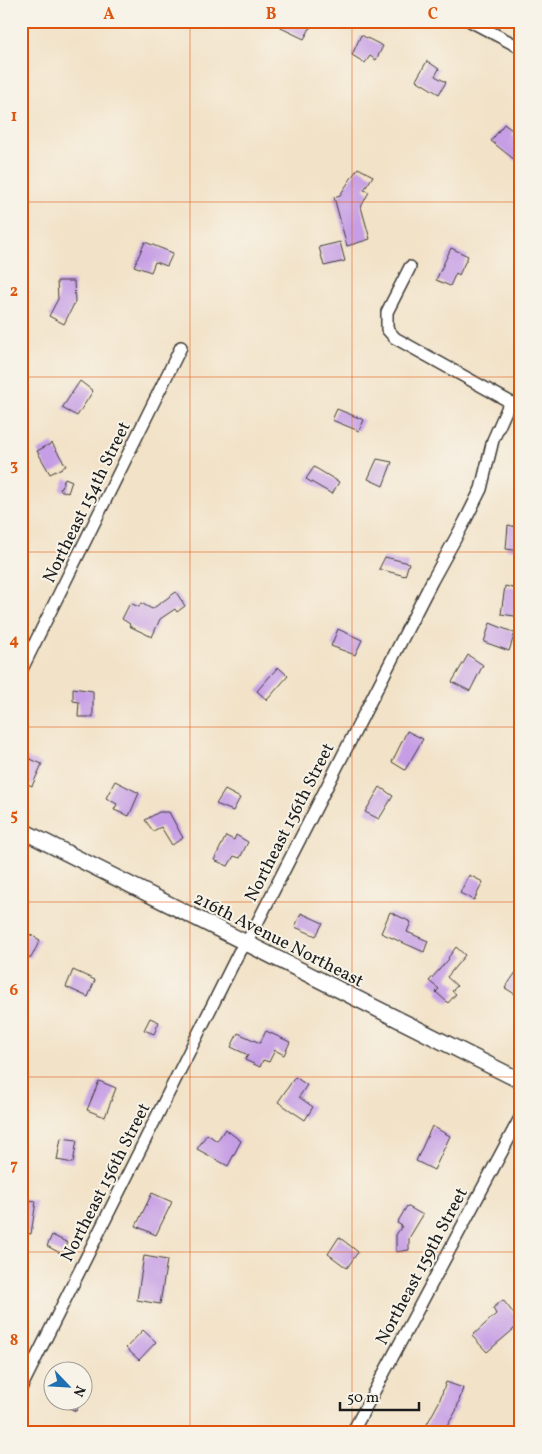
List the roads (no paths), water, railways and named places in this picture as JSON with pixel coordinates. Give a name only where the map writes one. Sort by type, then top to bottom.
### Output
[{"type":"street","points":[[470,21],[521,48]]},
{"type":"street","points":[[410,267],[387,312],[387,329],[395,338],[516,405]]},
{"type":"street","name":"Northeast 154th Street","points":[[21,671],[42,632],[181,347]]},
{"type":"street","name":"Northeast 156th Street","points":[[21,1388],[246,943],[432,581],[469,513],[481,489],[493,440],[516,405]]},
{"type":"street","name":"216th Avenue Northeast","points":[[21,830],[521,1080]]},
{"type":"street","name":"Northeast 159th Street","points":[[352,1433],[521,1116]]}]
